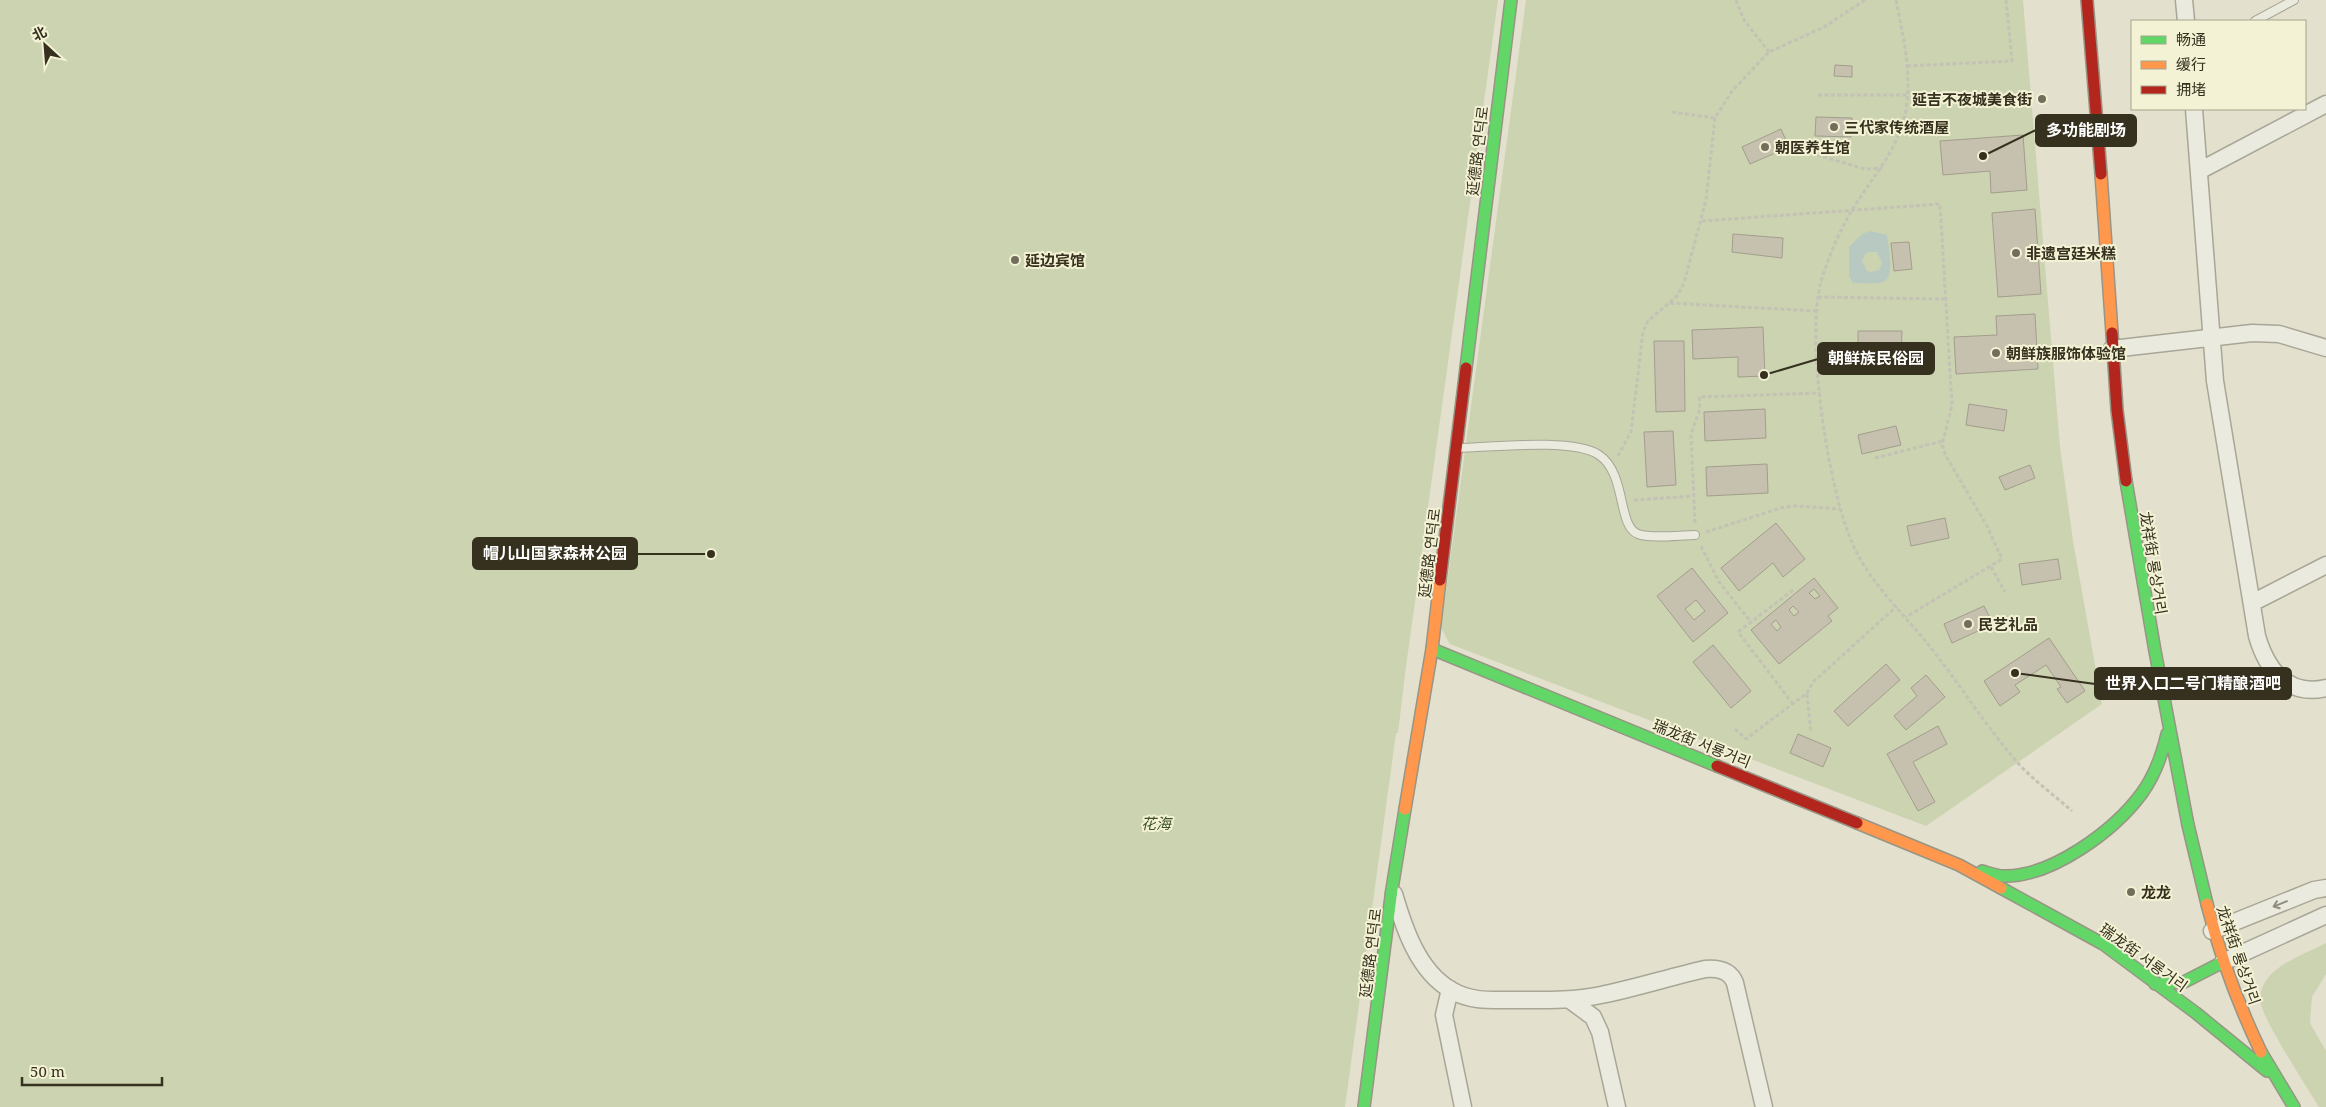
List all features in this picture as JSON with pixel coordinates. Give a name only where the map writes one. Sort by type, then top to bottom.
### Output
[{"type":"street","name":"延德路 연덕로","points":[[1364,1107],[1392,890],[1432,649],[1511,0]]},
{"type":"street","name":"龙祥街 룡상거리","points":[[2087,0],[2092,45],[2112,348],[2119,427],[2136,554],[2193,852],[2212,931],[2255,1040],[2272,1075],[2294,1107]]},
{"type":"street","points":[[2184,0],[2186,20]]},
{"type":"street","points":[[2199,171],[2326,104]]},
{"type":"street","points":[[2194,110],[2215,381],[2252,603],[2262,651],[2278,676],[2288,685],[2312,691],[2326,688]]},
{"type":"street","points":[[2112,348],[2252,333],[2279,334],[2326,348]]},
{"type":"street","points":[[2252,603],[2326,565]]},
{"type":"street","name":"瑞龙街 서룡거리","points":[[1432,649],[1960,865],[2103,944],[2196,1013],[2272,1075]]},
{"type":"street","name":"瑞龙街 서룡거리","points":[[1960,865],[2002,876],[2019,875],[2046,867],[2097,838],[2128,811],[2154,775],[2161,760],[2169,724]]},
{"type":"street","points":[[2212,931],[2314,890],[2326,888]]},
{"type":"street","points":[[1392,890],[1405,930],[1420,957],[1435,976],[1450,989],[1470,998],[1485,1000],[1570,1000],[1602,995],[1705,970],[1717,968],[1726,972],[1733,977],[1735,983],[1764,1107]]},
{"type":"street","points":[[2155,984],[2184,982],[2326,915]]},
{"type":"street","points":[[1450,989],[1444,1015],[1463,1107]]},
{"type":"street","points":[[1570,1000],[1592,1017],[1600,1032],[1617,1107]]},
{"type":"lane","points":[[2257,20],[2294,0]]},
{"type":"lane","points":[[1457,448],[1557,445],[1582,447],[1599,455],[1610,467],[1618,481],[1623,501],[1625,522],[1630,530],[1640,535],[1695,535]]},
{"type":"path","points":[[1736,0],[1744,20],[1769,52]]},
{"type":"path","points":[[1610,467],[1631,432],[1643,332],[1648,321],[1677,296],[1684,283],[1702,221],[1715,118],[1732,91],[1769,52],[1824,27],[1865,0]]},
{"type":"path","points":[[1896,0],[1907,66],[1906,112],[1882,168],[1853,209],[1839,234],[1821,283],[1816,311],[1815,322],[1820,393],[1827,444],[1840,508],[1856,553],[1896,606],[2018,763],[2072,811]]},
{"type":"path","points":[[1907,66],[2012,61],[2006,0]]},
{"type":"path","points":[[1818,95],[1907,95]]},
{"type":"path","points":[[1672,112],[1715,118]]},
{"type":"path","points":[[1817,155],[1865,168],[1882,168]]},
{"type":"path","points":[[1702,221],[1940,204],[1952,404],[1943,441],[1946,456],[1986,526],[2002,559],[1906,618]]},
{"type":"path","points":[[1818,297],[1946,299]]},
{"type":"path","points":[[1669,303],[1816,311]]},
{"type":"path","points":[[1751,622],[1719,582],[1695,535],[1691,434],[1700,408],[1699,397],[1820,393]]},
{"type":"path","points":[[1875,458],[1943,441]]},
{"type":"path","points":[[1623,501],[1694,496]]},
{"type":"path","points":[[1695,535],[1784,507],[1840,508]]},
{"type":"path","points":[[1991,567],[2005,592]]},
{"type":"path","points":[[1792,590],[1738,632],[1793,704]]},
{"type":"path","points":[[1735,729],[1746,739],[1807,694],[1813,682],[1896,606]]},
{"type":"path","points":[[1807,694],[1812,733]]},
{"type":"green space","name":"花海","points":[[0,0],[1498,0],[1345,1107],[0,1107]]},
{"type":"green space","points":[[1526,0],[2023,0],[2060,447],[2073,541],[2102,704],[1926,826],[1450,644],[1441,628]]},
{"type":"green space","points":[[2326,943],[2326,974],[2312,997],[2310,1023],[2326,1051],[2326,1107],[2319,1107],[2276,1037],[2268,1022],[2260,998],[2265,982],[2277,969]]},
{"type":"shaded area","points":[[1870,231],[1887,235],[1890,273],[1885,281],[1853,283],[1849,276],[1849,247],[1862,234]],"holes":[[[1877,252],[1882,263],[1879,270],[1867,271],[1862,261],[1865,254]]]},
{"type":"building","points":[[1835,65],[1852,66],[1852,77],[1834,76]]},
{"type":"building","name":"三代家传统酒屋","points":[[1816,117],[1852,118],[1851,137],[1815,136]]},
{"type":"building","name":"朝医养生馆","points":[[1781,129],[1789,147],[1750,164],[1742,147]]},
{"type":"building","points":[[2023,135],[2027,190],[1991,193],[1990,171],[1943,175],[1940,141]]},
{"type":"building","name":"非遗宫廷米糕","points":[[2035,209],[2041,294],[1998,297],[1992,213]]},
{"type":"building","points":[[1733,234],[1783,238],[1782,258],[1732,252]]},
{"type":"building","points":[[1909,242],[1912,269],[1894,271],[1891,243]]},
{"type":"building","name":"朝鲜族服饰体验馆","points":[[2035,314],[2038,369],[1956,374],[1954,337],[1997,335],[1996,316]]},
{"type":"building","points":[[1763,327],[1765,376],[1738,377],[1738,357],[1693,359],[1692,330]]},
{"type":"building","points":[[1858,331],[1902,331],[1901,355],[1858,355]]},
{"type":"building","points":[[1654,341],[1684,341],[1685,411],[1656,412]]},
{"type":"building","points":[[1969,404],[2007,410],[2004,431],[1966,425]]},
{"type":"building","points":[[1765,409],[1766,438],[1705,441],[1704,412]]},
{"type":"building","points":[[1896,426],[1901,445],[1862,454],[1858,435]]},
{"type":"building","points":[[1673,431],[1676,485],[1647,487],[1644,432]]},
{"type":"building","points":[[1767,464],[1768,493],[1707,496],[1706,467]]},
{"type":"building","points":[[2030,465],[2035,478],[2005,490],[1999,477]]},
{"type":"building","points":[[1945,518],[1949,538],[1911,546],[1907,526]]},
{"type":"building","points":[[1776,523],[1805,559],[1783,577],[1773,563],[1739,591],[1721,568]]},
{"type":"building","points":[[2058,559],[2061,579],[2022,585],[2019,564]]},
{"type":"building","points":[[1692,568],[1728,613],[1693,642],[1657,596]],"holes":[[[1696,600],[1705,611],[1694,620],[1685,609]]]},
{"type":"building","points":[[1814,578],[1838,608],[1828,616],[1832,621],[1779,664],[1751,630]],"holes":[[[1814,589],[1820,596],[1815,599],[1809,593]],[[1793,606],[1799,612],[1794,616],[1789,610]],[[1776,620],[1781,627],[1777,631],[1771,624]]]},
{"type":"building","name":"民艺礼品","points":[[1984,606],[1993,624],[1952,643],[1944,624]]},
{"type":"building","points":[[2049,638],[2085,691],[2067,703],[2057,689],[2061,687],[2046,665],[2015,685],[2020,692],[2000,706],[1984,681]]},
{"type":"building","points":[[1713,645],[1751,691],[1731,708],[1693,662]]},
{"type":"building","points":[[1886,664],[1900,680],[1848,726],[1834,711]]},
{"type":"building","points":[[1926,675],[1945,697],[1906,730],[1894,716],[1917,696],[1911,688]]},
{"type":"building","points":[[1938,726],[1947,744],[1913,762],[1935,802],[1918,811],[1887,754]]},
{"type":"building","points":[[1798,734],[1831,748],[1823,767],[1790,753]]},
{"type":"traffic: fast","points":[[1466,368],[1511,0]]},
{"type":"traffic: fast","points":[[2126,481],[2155,651],[2188,825],[2207,904]]},
{"type":"traffic: fast","points":[[1432,649],[1717,766]]},
{"type":"traffic: fast","points":[[1982,871],[2004,876],[2042,869],[2062,860],[2099,836],[2116,822],[2147,786],[2158,765],[2167,734]]},
{"type":"traffic: fast","points":[[1364,1107],[1392,889],[1405,809]]},
{"type":"traffic: fast","points":[[2001,888],[2103,944],[2196,1013],[2267,1071]]},
{"type":"traffic: fast","points":[[2155,984],[2184,982],[2223,962]]},
{"type":"traffic: fast","points":[[2261,1052],[2294,1107]]},
{"type":"traffic: slow","points":[[2101,174],[2112,333]]},
{"type":"traffic: slow","points":[[1405,809],[1432,649],[1440,580]]},
{"type":"traffic: slow","points":[[1857,823],[1959,865],[2001,888]]},
{"type":"traffic: slow","points":[[2207,904],[2230,980],[2261,1052]]},
{"type":"traffic: jam","points":[[2087,0],[2101,174]]},
{"type":"traffic: jam","points":[[2112,333],[2117,410],[2126,481]]},
{"type":"traffic: jam","points":[[1440,580],[1466,368]]},
{"type":"traffic: jam","points":[[1717,766],[1857,823]]},
{"type":"place","name":"延吉不夜城美食街","points":[[2042,99]]},
{"type":"place","name":"三代家传统酒屋","points":[[1834,127]]},
{"type":"place","name":"朝医养生馆","points":[[1765,147]]},
{"type":"place","name":"多功能剧场","points":[[1983,156]]},
{"type":"place","name":"非遗宫廷米糕","points":[[2016,253]]},
{"type":"place","name":"延边宾馆","points":[[1015,260]]},
{"type":"place","name":"朝鲜族服饰体验馆","points":[[1996,353]]},
{"type":"place","name":"朝鲜族民俗园","points":[[1764,375]]},
{"type":"place","name":"帽儿山国家森林公园","points":[[711,554]]},
{"type":"place","name":"民艺礼品","points":[[1968,624]]},
{"type":"place","name":"世界入口二号门精酿酒吧","points":[[2015,673]]},
{"type":"place","name":"龙龙","points":[[2131,892]]}]
